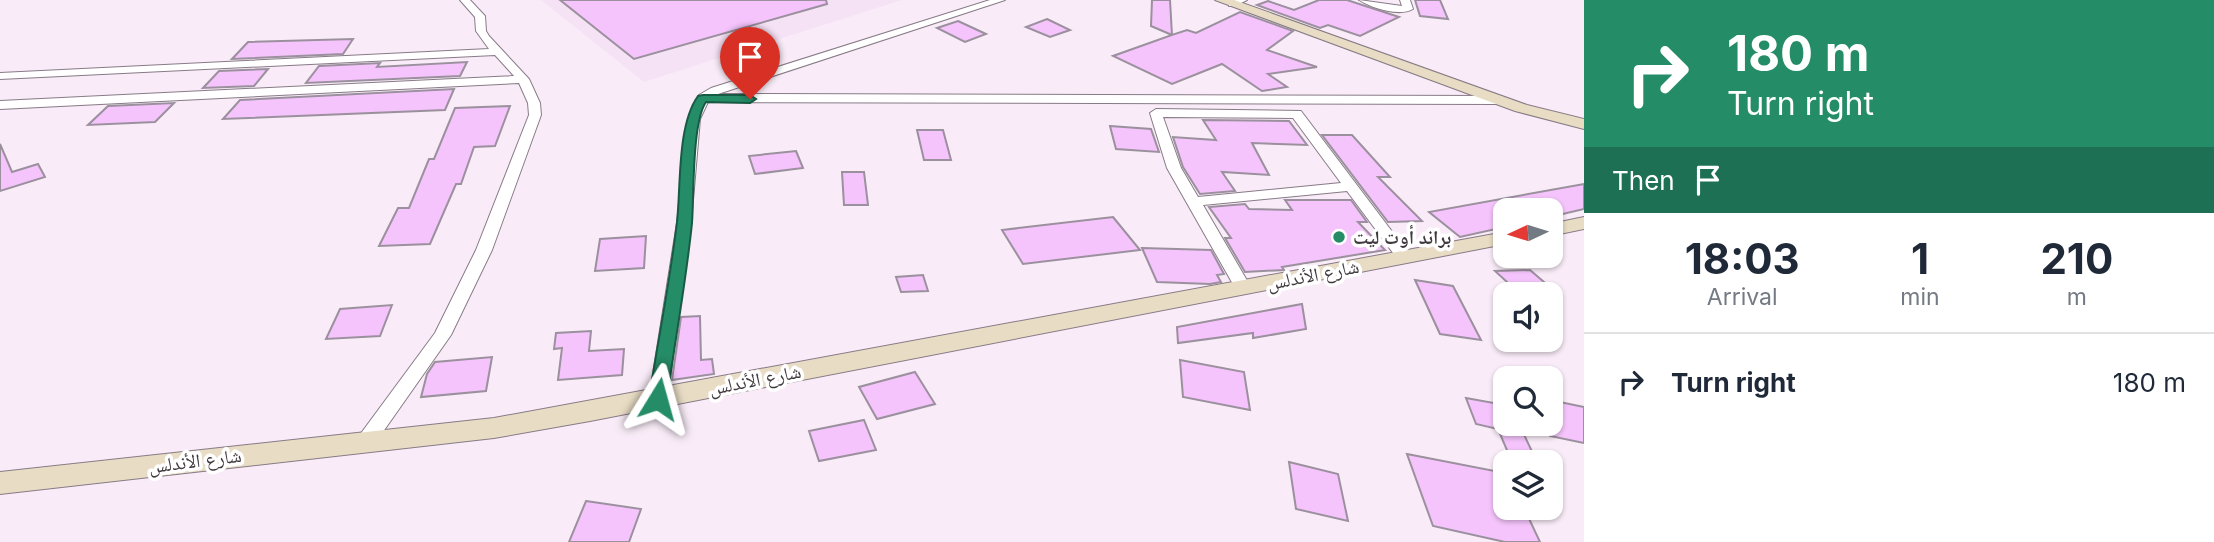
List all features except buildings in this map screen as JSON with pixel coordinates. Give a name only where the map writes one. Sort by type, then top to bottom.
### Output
[{"type":"main road","points":[[1232,1],[1501,100],[1548,116],[1584,124]]},
{"type":"main road","points":[[1563,227],[1584,223]]},
{"type":"main road","name":"شارع الأندلس","points":[[0,483],[494,428],[1493,240]]},
{"type":"street","points":[[366,441],[442,335],[484,250],[535,115],[532,94],[523,79],[496,52],[481,31],[480,16],[465,0]]},
{"type":"street","points":[[658,399],[684,223],[694,119],[696,107],[703,98],[715,91],[1000,0]]},
{"type":"street","points":[[1364,0],[1400,10],[1408,9],[1405,0]]},
{"type":"street","points":[[0,105],[203,81],[496,52]]},
{"type":"street","points":[[0,76],[203,81],[523,79]]},
{"type":"street","points":[[703,98],[1501,100]]},
{"type":"street","points":[[1244,289],[1174,168],[1155,115],[1158,112],[1295,113],[1404,258]]},
{"type":"street","points":[[1194,202],[1350,186]]},
{"type":"shaded area","points":[[541,0],[902,0],[644,82]]},
{"type":"place","name":"براند أوت ليت","points":[[1339,237]]},
{"type":"route","points":[[658,399],[684,223],[690,144],[696,107],[703,98],[750,99]]}]
